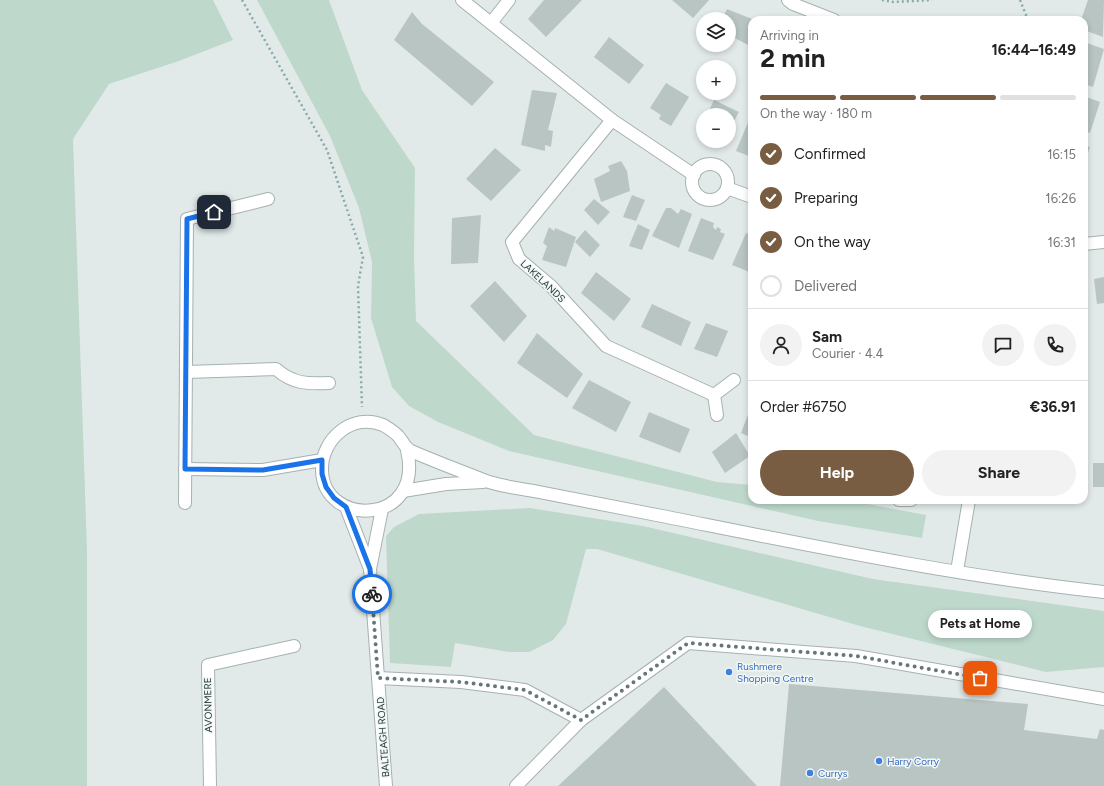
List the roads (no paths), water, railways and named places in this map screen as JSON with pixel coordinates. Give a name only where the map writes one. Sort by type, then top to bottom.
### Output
[{"type":"street","points":[[462,0],[612,120],[694,175]]},
{"type":"street","points":[[491,23],[509,0]]},
{"type":"street","points":[[788,0],[792,4],[824,16]]},
{"type":"street","name":"LAKELANDS","points":[[612,120],[512,242],[519,259],[551,286],[606,346],[714,394]]},
{"type":"street","points":[[714,165],[720,167],[727,176],[727,188],[724,193],[715,199],[704,199],[699,196],[693,186],[694,175],[702,166],[714,165]]},
{"type":"street","points":[[727,188],[748,196]]},
{"type":"street","points":[[184,503],[187,219],[268,199]]},
{"type":"street","points":[[1088,244],[1104,242]]},
{"type":"street","points":[[186,372],[276,369],[285,377],[306,384],[329,383]]},
{"type":"street","points":[[717,415],[714,394],[734,380]]},
{"type":"street","points":[[362,422],[381,424],[397,434],[407,450],[411,464],[409,478],[403,492],[394,502],[382,509],[364,512],[346,507],[334,498],[326,487],[322,474],[322,460],[329,441],[344,428],[362,422]]},
{"type":"street","points":[[407,450],[487,482],[873,558],[1104,592]]},
{"type":"street","points":[[185,469],[263,470],[322,460]]},
{"type":"street","points":[[403,492],[446,484],[487,482]]},
{"type":"street","points":[[957,571],[968,504]]},
{"type":"street","name":"BALTEAGH ROAD","points":[[346,507],[370,569]]},
{"type":"street","name":"BALTEAGH ROAD","points":[[382,509],[370,569],[386,786]]},
{"type":"street","points":[[516,786],[581,720],[688,643],[856,656],[1104,699]]},
{"type":"street","name":"AVONMERE","points":[[210,786],[208,665],[294,646]]},
{"type":"street","points":[[378,678],[461,682],[525,690],[581,720]]},
{"type":"place","name":"Rushmere Shopping Centre","points":[[729,672]]},
{"type":"place","name":"Pets at Home","points":[[980,678]]},
{"type":"place","name":"Harry Corry","points":[[879,761]]},
{"type":"place","name":"Currys","points":[[810,773]]}]
